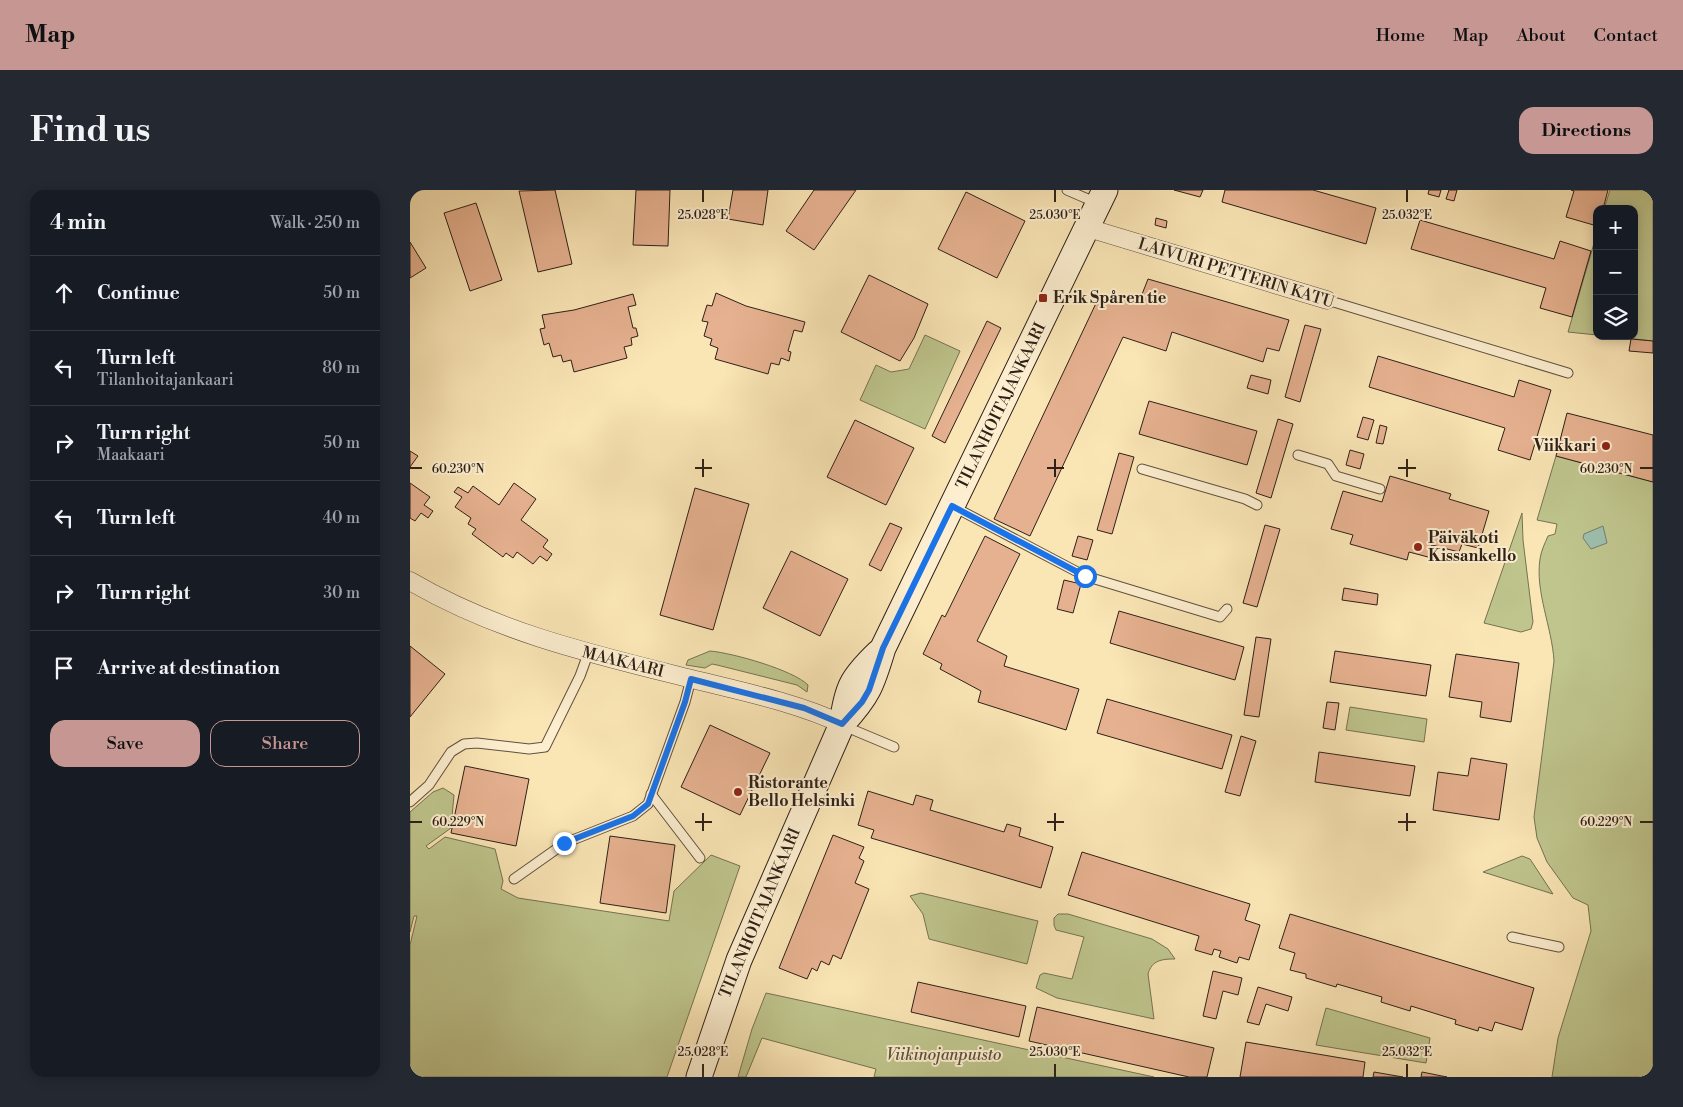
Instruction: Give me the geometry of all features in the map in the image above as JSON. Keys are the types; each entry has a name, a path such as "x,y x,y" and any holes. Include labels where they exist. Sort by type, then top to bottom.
{"street":[{"name":"TILANHOITAJANKAARI","path":"699,1077 739,960 842,724 846,694 860,670 883,648 1102,197"},
{"name":"LAIVURI PETTERIN KATU","path":"1088,228 1327,300"},
{"name":"MAAKAARI","path":"410,581 484,618 588,654 804,708 842,724"}],"lane":[{"path":"1067,190 1102,197"},
{"name":"LAIVURI PETTERIN KATU","path":"1327,300 1568,373"},
{"path":"1298,455 1328,464 1336,476 1380,489"},
{"path":"1142,469 1245,499 1257,505"},
{"path":"952,506 1085,576 1220,617 1227,609"},
{"path":"410,802 429,785 451,752 464,744 477,743 530,749 545,747 580,676 588,654"},
{"path":"514,879 564,843 633,816 648,804 685,702 691,679"},
{"path":"842,724 894,747"},
{"path":"652,794 700,858"},
{"path":"1512,937 1559,947"}],"green space":[{"path":"1610,190 1653,190 1653,341 1638,339 1638,205 1605,205"},
{"path":"1593,247 1593,335 1568,332"},
{"path":"925,335 960,351 925,429 860,400 876,365 891,372 909,369"},
{"path":"1556,456 1653,482 1653,1077 1552,1077 1558,1038 1591,931 1588,905 1573,898 1547,862 1537,838 1534,817 1554,661 1539,571 1542,550 1548,536 1555,534 1557,524 1537,520"},
{"path":"1522,513 1523,540 1533,622 1531,629 1521,632 1484,623"},
{"path":"710,651 720,652 776,668 800,679 808,685 807,692 797,685 717,665 712,664 705,668 686,665 688,660"},
{"path":"1350,707 1427,719 1424,742 1346,730"},
{"path":"443,788 454,795 451,828 426,846 429,849 445,837 495,849 503,881 501,889 518,898 669,921 674,891 711,855 740,866 667,1077 410,1077 410,945 417,916 414,916 410,932 410,812 433,792"},
{"path":"1522,856 1530,859 1553,894 1483,872"},
{"path":"921,893 1038,921 1027,964 929,939 923,914 910,896"},
{"path":"1058,914 1068,914 1152,939 1168,949 1175,959 1158,961 1152,966 1148,974 1154,1019 1057,998 1036,988 1040,975 1044,973 1072,979 1084,937 1056,930 1054,918"},
{"name":"Viikinojanpuisto","path":"766,993 1154,1077 874,1077 876,1069 762,1038 746,1077 738,1077 752,1029"},
{"path":"1326,1008 1430,1038 1426,1063 1316,1045"}],"shaded area":[{"path":"1603,526 1607,543 1591,549 1583,538 1584,534"}],"building":[{"path":"555,190 572,264 538,272 519,191"},
{"path":"636,190 670,190 668,246 633,245"},
{"path":"733,190 768,190 763,225 728,219"},
{"path":"814,190 856,190 814,250 786,231"},
{"path":"1174,190 1203,190 1200,197"},
{"path":"1225,190 1313,190 1376,208 1366,244 1222,202"},
{"path":"1429,190 1441,190 1439,197 1428,194"},
{"path":"1449,190 1457,190 1454,201 1446,199"},
{"path":"1571,190 1608,190 1604,205 1593,205 1593,225 1566,217 1574,191"},
{"path":"966,192 1025,221 997,278 938,249"},
{"path":"476,203 502,280 470,291 444,213"},
{"path":"1156,218 1167,221 1166,228 1155,225"},
{"path":"1420,220 1554,259 1560,241 1591,251 1572,317 1540,308 1546,288 1411,249"},
{"path":"410,242 426,268 410,278"},
{"path":"869,275 928,304 914,338 900,361 841,332"},
{"path":"1148,279 1289,320 1279,351 1267,348 1263,362 1172,332 1166,351 1123,337 1030,536 994,519 1098,299 1111,303 1114,294 1139,302"},
{"path":"716,293 746,306 805,322 802,332 794,330 788,351 791,352 789,361 781,358 779,365 771,363 768,374 715,359 718,348 710,345 712,339 704,336 708,322 702,321 707,305 712,306"},
{"path":"633,294 636,305 628,307 633,328 636,328 638,336 631,338 632,345 624,347 627,358 574,372 571,360 563,362 561,355 553,357 549,343 544,345 540,329 545,328 542,315 574,310"},
{"path":"987,321 1001,328 945,443 932,436"},
{"path":"1305,325 1321,329 1300,402 1285,397"},
{"path":"1631,340 1653,341 1653,353 1629,351"},
{"path":"1378,356 1514,397 1519,380 1551,390 1530,460 1498,450 1505,428 1369,387"},
{"path":"1251,375 1271,380 1268,394 1247,388"},
{"path":"1149,401 1257,431 1247,465 1139,434"},
{"name":"Viikkari","path":"1567,413 1653,435 1653,482 1556,456"},
{"path":"1363,417 1374,420 1368,440 1357,437"},
{"path":"1278,419 1293,424 1271,498 1256,493"},
{"path":"855,420 914,448 886,505 827,477"},
{"path":"1380,425 1387,427 1383,444 1376,443"},
{"path":"1350,450 1364,454 1360,469 1346,465"},
{"path":"410,451 418,456 410,467"},
{"path":"1119,453 1134,457 1112,534 1097,530"},
{"path":"1390,476 1451,494 1449,499 1489,511 1478,548 1462,544 1459,552 1432,545 1428,557 1409,552 1407,560 1350,544 1353,535 1331,529 1343,491 1382,502"},
{"path":"410,483 430,497 424,505 433,511 428,518 421,513 415,521 410,518"},
{"path":"514,483 536,499 521,520 548,540 543,547 552,554 547,561 540,556 533,564 517,552 513,558 506,553 503,557 472,534 476,529 468,524 471,518 455,507 462,497 454,492 458,487 468,493 473,486 499,505"},
{"path":"695,488 749,504 713,630 660,615"},
{"path":"890,523 902,528 881,571 869,565"},
{"path":"1265,525 1280,529 1257,607 1243,603"},
{"path":"985,536 1020,554 977,641 1007,656 1004,666 1079,689 1066,730 978,702 981,691 940,669 942,664 923,654 942,615 945,617"},
{"path":"1078,536 1093,540 1087,560 1072,556"},
{"path":"791,551 848,579 820,636 763,608"},
{"path":"1064,580 1081,584 1073,613 1057,609"},
{"path":"1344,588 1378,594 1377,605 1342,600"},
{"path":"1119,611 1244,647 1235,680 1110,643"},
{"path":"1256,637 1271,639 1259,717 1244,715"},
{"path":"410,646 445,674 410,717"},
{"path":"1335,651 1431,665 1426,696 1330,682"},
{"path":"1456,654 1519,663 1511,722 1480,717 1482,702 1449,697"},
{"path":"1107,699 1232,735 1222,769 1097,733"},
{"path":"1327,702 1339,703 1335,730 1323,728"},
{"path":"710,725 770,753 740,815 681,787"},
{"path":"1241,736 1256,741 1240,796 1225,792"},
{"path":"1319,752 1415,766 1410,796 1315,782"},
{"path":"1471,758 1507,764 1499,820 1433,810 1438,772 1468,776"},
{"path":"465,766 529,779 516,846 451,833"},
{"path":"868,791 913,805 916,795 933,800 930,810 1004,832 1007,824 1021,828 1019,836 1053,847 1041,888 871,838 874,830 858,825"},
{"path":"833,835 864,847 859,858 864,861 855,883 869,889 841,959 833,955 829,965 821,961 817,971 812,968 807,979 779,968"},
{"path":"610,836 675,845 666,913 600,903"},
{"path":"1082,852 1250,904 1245,920 1260,925 1249,960 1239,957 1237,963 1219,957 1221,951 1214,949 1212,955 1195,950 1199,936 1068,895"},
{"path":"1290,914 1534,988 1522,1030 1495,1022 1492,1031 1479,1027 1478,1031 1455,1024 1456,1020 1411,1006 1410,1011 1381,1002 1382,997 1337,984 1336,987 1306,978 1306,974 1290,970 1295,953 1279,948"},
{"path":"1213,971 1242,978 1238,995 1223,991 1216,1019 1203,1016"},
{"path":"918,982 1026,1006 1019,1037 911,1012"},
{"path":"1258,987 1292,997 1288,1011 1266,1004 1259,1025 1247,1022"},
{"path":"1037,1007 1214,1048 1207,1077 1189,1077 1029,1041"},
{"path":"1246,1042 1365,1062 1363,1077 1240,1077"},
{"path":"1374,1072 1403,1077 1373,1077"},
{"path":"1422,1072 1447,1077 1421,1077"}],"place":[{"name":"Erik Spåren tie","path":"1043,298"},
{"name":"Viikkari","path":"1606,446"},
{"name":"Päiväkoti Kissankello","path":"1418,547"},
{"name":"Ristorante Bello Helsinki","path":"738,792"}],"route":[{"path":"564,843 633,816 648,804 685,702 691,679 812,710 842,724 862,702 869,690 883,648 952,506 1085,576"}]}
